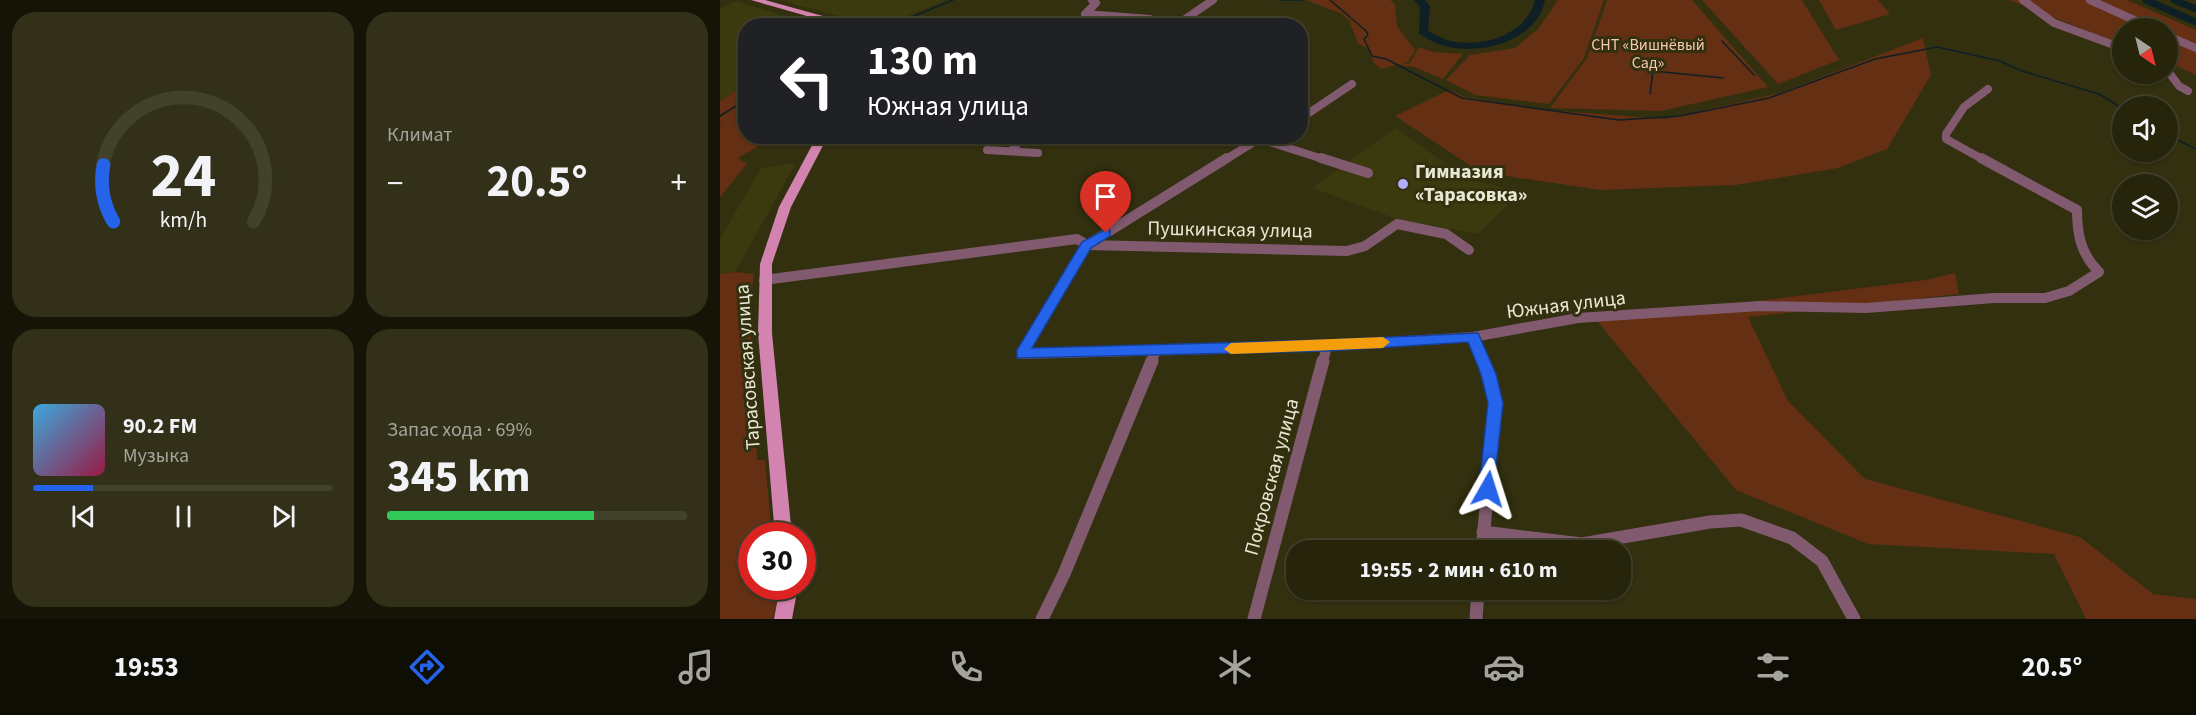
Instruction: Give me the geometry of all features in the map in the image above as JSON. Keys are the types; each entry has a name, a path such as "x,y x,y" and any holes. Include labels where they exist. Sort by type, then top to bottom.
{"main road":[{"path":"755,0 824,18"},
{"name":"Тарасовская улица","path":"783,522 765,333 764,280 766,264 785,207 818,144"},
{"path":"783,619 786,600"}],"street":[{"path":"1092,0 1096,3 1085,14 1137,18"},
{"path":"1185,18 1213,0"},
{"path":"2023,0 2039,15 2092,39 2112,45"},
{"path":"2090,0 2130,18"},
{"path":"2178,40 2196,48"},
{"path":"1308,114 1352,84"},
{"path":"2178,84 2188,91"},
{"name":"Южная улица","path":"1087,245 1022,354 1327,346 1473,337 1578,318 1760,306 1866,308 1994,298 2045,298 2069,291 2099,273 2090,264 2076,234 2077,210 1946,139 1946,134 1964,107 1988,88"},
{"path":"1011,151 1017,144"},
{"path":"1087,245 1254,144"},
{"path":"1282,144 1368,173"},
{"path":"987,150 1038,153"},
{"name":"Пушкинская улица","path":"764,280 1077,239 1087,245 1347,251 1365,246 1397,224 1442,232 1462,241 1469,250"},
{"path":"1473,337 1489,374 1496,403 1483,540"},
{"name":"Покровская улица","path":"1254,619 1327,346"},
{"path":"1042,619 1064,574 1156,351"},
{"path":"1484,532 1582,544 1710,522 1741,520 1792,538 1822,561 1854,619"},
{"path":"1476,619 1477,600"}],"shaded area":[{"path":"779,0 945,0 903,18 845,18"},
{"path":"735,1 792,18 738,18 738,89 720,101 720,9"},
{"name":"Гимназия «Тарасовка»","path":"1395,128 1469,180 1522,191 1478,234 1397,219 1312,188"},
{"path":"796,163 735,272 720,274 720,239 761,168"}],"green space":[{"path":"1306,0 1390,0 1395,4 1397,26 1415,50 1408,62 1401,65 1410,63 1419,47 1433,52 1463,54 1443,79 1414,67 1400,65 1400,64 1381,69 1374,63 1369,49 1358,43 1349,20 1342,14"},
{"path":"1558,0 1604,0 1584,58 1549,104 1475,95 1446,80 1470,55 1515,48 1538,29"},
{"name":"СНТ «Вишнёвый Сад»","path":"1607,0 1692,0 1768,87 1661,111 1550,108 1587,58"},
{"path":"1702,0 1802,0 1839,60 1778,84"},
{"path":"1819,0 1878,0 1890,14 1836,30"},
{"path":"2010,0 2127,0 2168,18 2112,18 2112,41"},
{"path":"2178,22 2196,30 2196,75 2178,67"},
{"path":"1923,38 1931,75 1887,149 1838,168 1736,185 1600,190 1480,172 1395,116 1449,90 1466,97 1548,110 1665,119 1780,93"},
{"path":"738,89 738,144 760,145 738,158 747,164 720,197 720,123 725,124 720,122 720,117 727,111 720,115 720,101"},
{"path":"735,272 754,274 751,325 757,460 765,460 771,522 738,522 738,600 777,600 773,619 720,619 720,274"},
{"path":"1955,273 1959,294 1748,317 1788,401 1865,479 2080,537 2153,594 2196,599 2196,619 2086,619 2054,554 1868,544 1736,490 1597,321 1926,280"}],"waterway":[{"path":"909,18 953,0"},
{"path":"1279,0 1303,0"},
{"path":"1330,0 1366,31 1368,35 1364,39 1372,56 1386,59 1462,98 1619,120 1680,116 1769,98 1875,59 1937,47 2000,61 2022,71 2099,94 2112,102"},
{"path":"1419,0 1425,6 1423,32 1445,43 1460,45 1490,43 1519,32 1530,24 1537,13 1540,0"},
{"path":"2146,0 2196,22"},
{"path":"2174,0 2196,9"},
{"path":"1722,41 1754,75"},
{"path":"1650,94 1653,71 1723,78"},
{"path":"720,116 738,105"},
{"path":"2178,140 2196,149"}],"slow traffic":[{"path":"1231,349 1383,342"}],"place":[{"name":"Гимназия «Тарасовка»","path":"1403,184"}],"route":[{"path":"1106,233 1087,245 1022,354 1327,346 1473,337 1489,374 1496,403 1488,489"}]}
